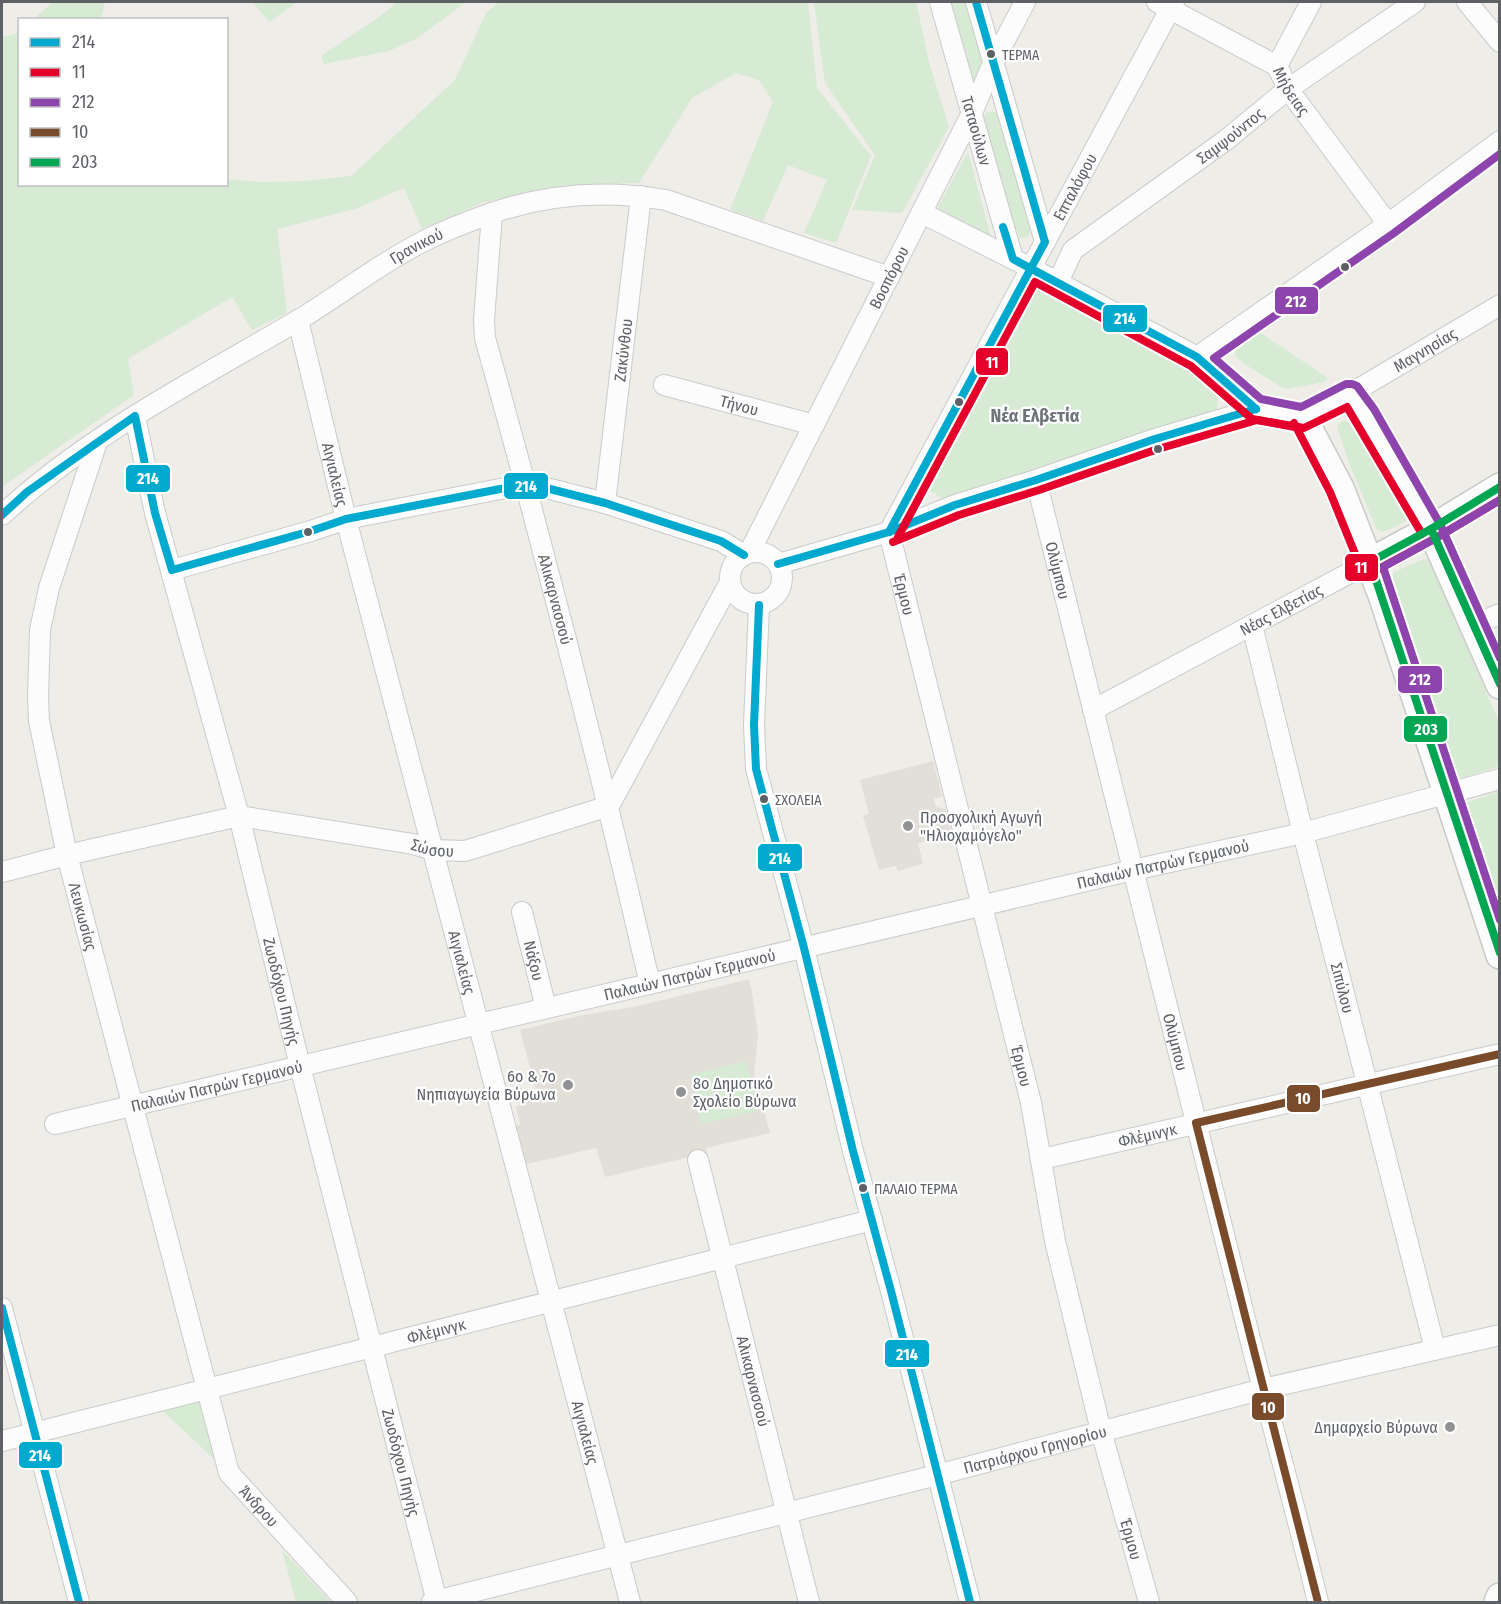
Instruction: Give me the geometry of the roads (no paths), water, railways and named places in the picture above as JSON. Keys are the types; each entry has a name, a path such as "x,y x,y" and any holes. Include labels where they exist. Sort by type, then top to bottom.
{"street":[{"name":"Ταταούλων","path":"940,2 1013,259"},
{"path":"976,2 1045,242"},
{"name":"Βοσπόρου","path":"747,554 922,213 971,115 994,61 1025,2"},
{"path":"1277,66 1311,2"},
{"name":"Σαμψούντος","path":"1058,282 1073,250 1226,140 1288,89 1415,2"},
{"path":"1467,2 1500,42"},
{"name":"Μήδειας","path":"1167,4 1277,66 1288,89 1388,224"},
{"name":"Επταλόφου","path":"889,532 1045,242 1167,4"},
{"path":"1197,357 1388,224 1500,141"},
{"name":"Γρανικού","path":"2,515 27,492 135,416 209,369 298,320 423,241 492,213 531,202 568,196 641,196 666,200 889,277"},
{"name":"Ζακύνθου","path":"604,502 641,196"},
{"name":"Αλικαρνασσού","path":"492,213 484,320 485,338 527,486 609,806 650,984"},
{"path":"922,213 1058,282 1197,357 1256,409"},
{"name":"Μαγνησίας","path":"1350,394 1500,305"},
{"name":"Αιγιαλείας","path":"298,320 346,519 630,1602"},
{"name":"Τήνου","path":"664,385 814,425"},
{"path":"778,564 889,532 955,505 1155,439 1256,409 1303,418 1350,394 1365,415 1431,529 1500,685"},
{"name":"Ζωοδόχου Πηγής","path":"135,416 155,513 239,816 436,1602"},
{"path":"1303,418 1340,489 1370,562 1500,955"},
{"name":"Λευκωσίας","path":"97,441 49,588 40,630 39,721 67,855 208,1389"},
{"name":"Ολύμπου","path":"1036,480 1318,1602"},
{"path":"172,570 346,519 500,489 527,486 604,502 721,542 747,554 766,554 778,564 783,577 780,590 771,600 759,605 746,603 735,595 730,582"},
{"name":"Νέας Ελβετίας","path":"1093,710 1431,529 1500,487"},
{"name":"Έρμου","path":"889,532 1031,1103 1055,1241 1101,1431 1149,1602"},
{"path":"609,806 730,582 733,566 747,554"},
{"path":"759,605 754,725 756,769 804,948 970,1602"},
{"path":"1474,625 1500,614"},
{"name":"Σιπύλου","path":"1252,625 1435,1349"},
{"name":"Παλαιών Πατρών Γερμανού","path":"55,1124 1133,870 1303,833 1500,778"},
{"name":"Σώσου","path":"2,872 239,816 413,844 433,850 465,851 609,806"},
{"name":"Νάξου","path":"522,912 546,1008"},
{"name":"Φλέμινγκ","path":"1042,1159 1500,1054"},
{"name":"Αλικαρνασσού","path":"698,1160 809,1602"},
{"name":"Φλέμινγκ","path":"2,1441 872,1220"},
{"path":"2,1308 79,1602"},
{"name":"Πατριάρχου Γρηγορίου","path":"436,1602 937,1475 1263,1389 1500,1335"},
{"name":"Άνδρου","path":"208,1389 230,1473 347,1602"},
{"path":"1498,1602 1500,1597"}],"place":[{"name":"ΤΕΡΜΑ","path":"991,54"},
{"name":"ΣΧΟΛΕΙΑ","path":"764,799"},
{"name":"Προσχολική Αγωγή \"Ηλιοχαμόγελο\"","path":"908,826"},
{"name":"6ο & 7ο Νηπιαγωγεία Βύρωνα","path":"568,1085"},
{"name":"8ο Δημοτικό Σχολείο Βύρωνα","path":"681,1092"},
{"name":"ΠΑΛΑΙΟ ΤΕΡΜΑ","path":"863,1188"},
{"name":"Δημαρχείο Βύρωνα","path":"1450,1427"}],"district":[{"name":"Νέα Ελβετία","path":"1035,416"}]}
